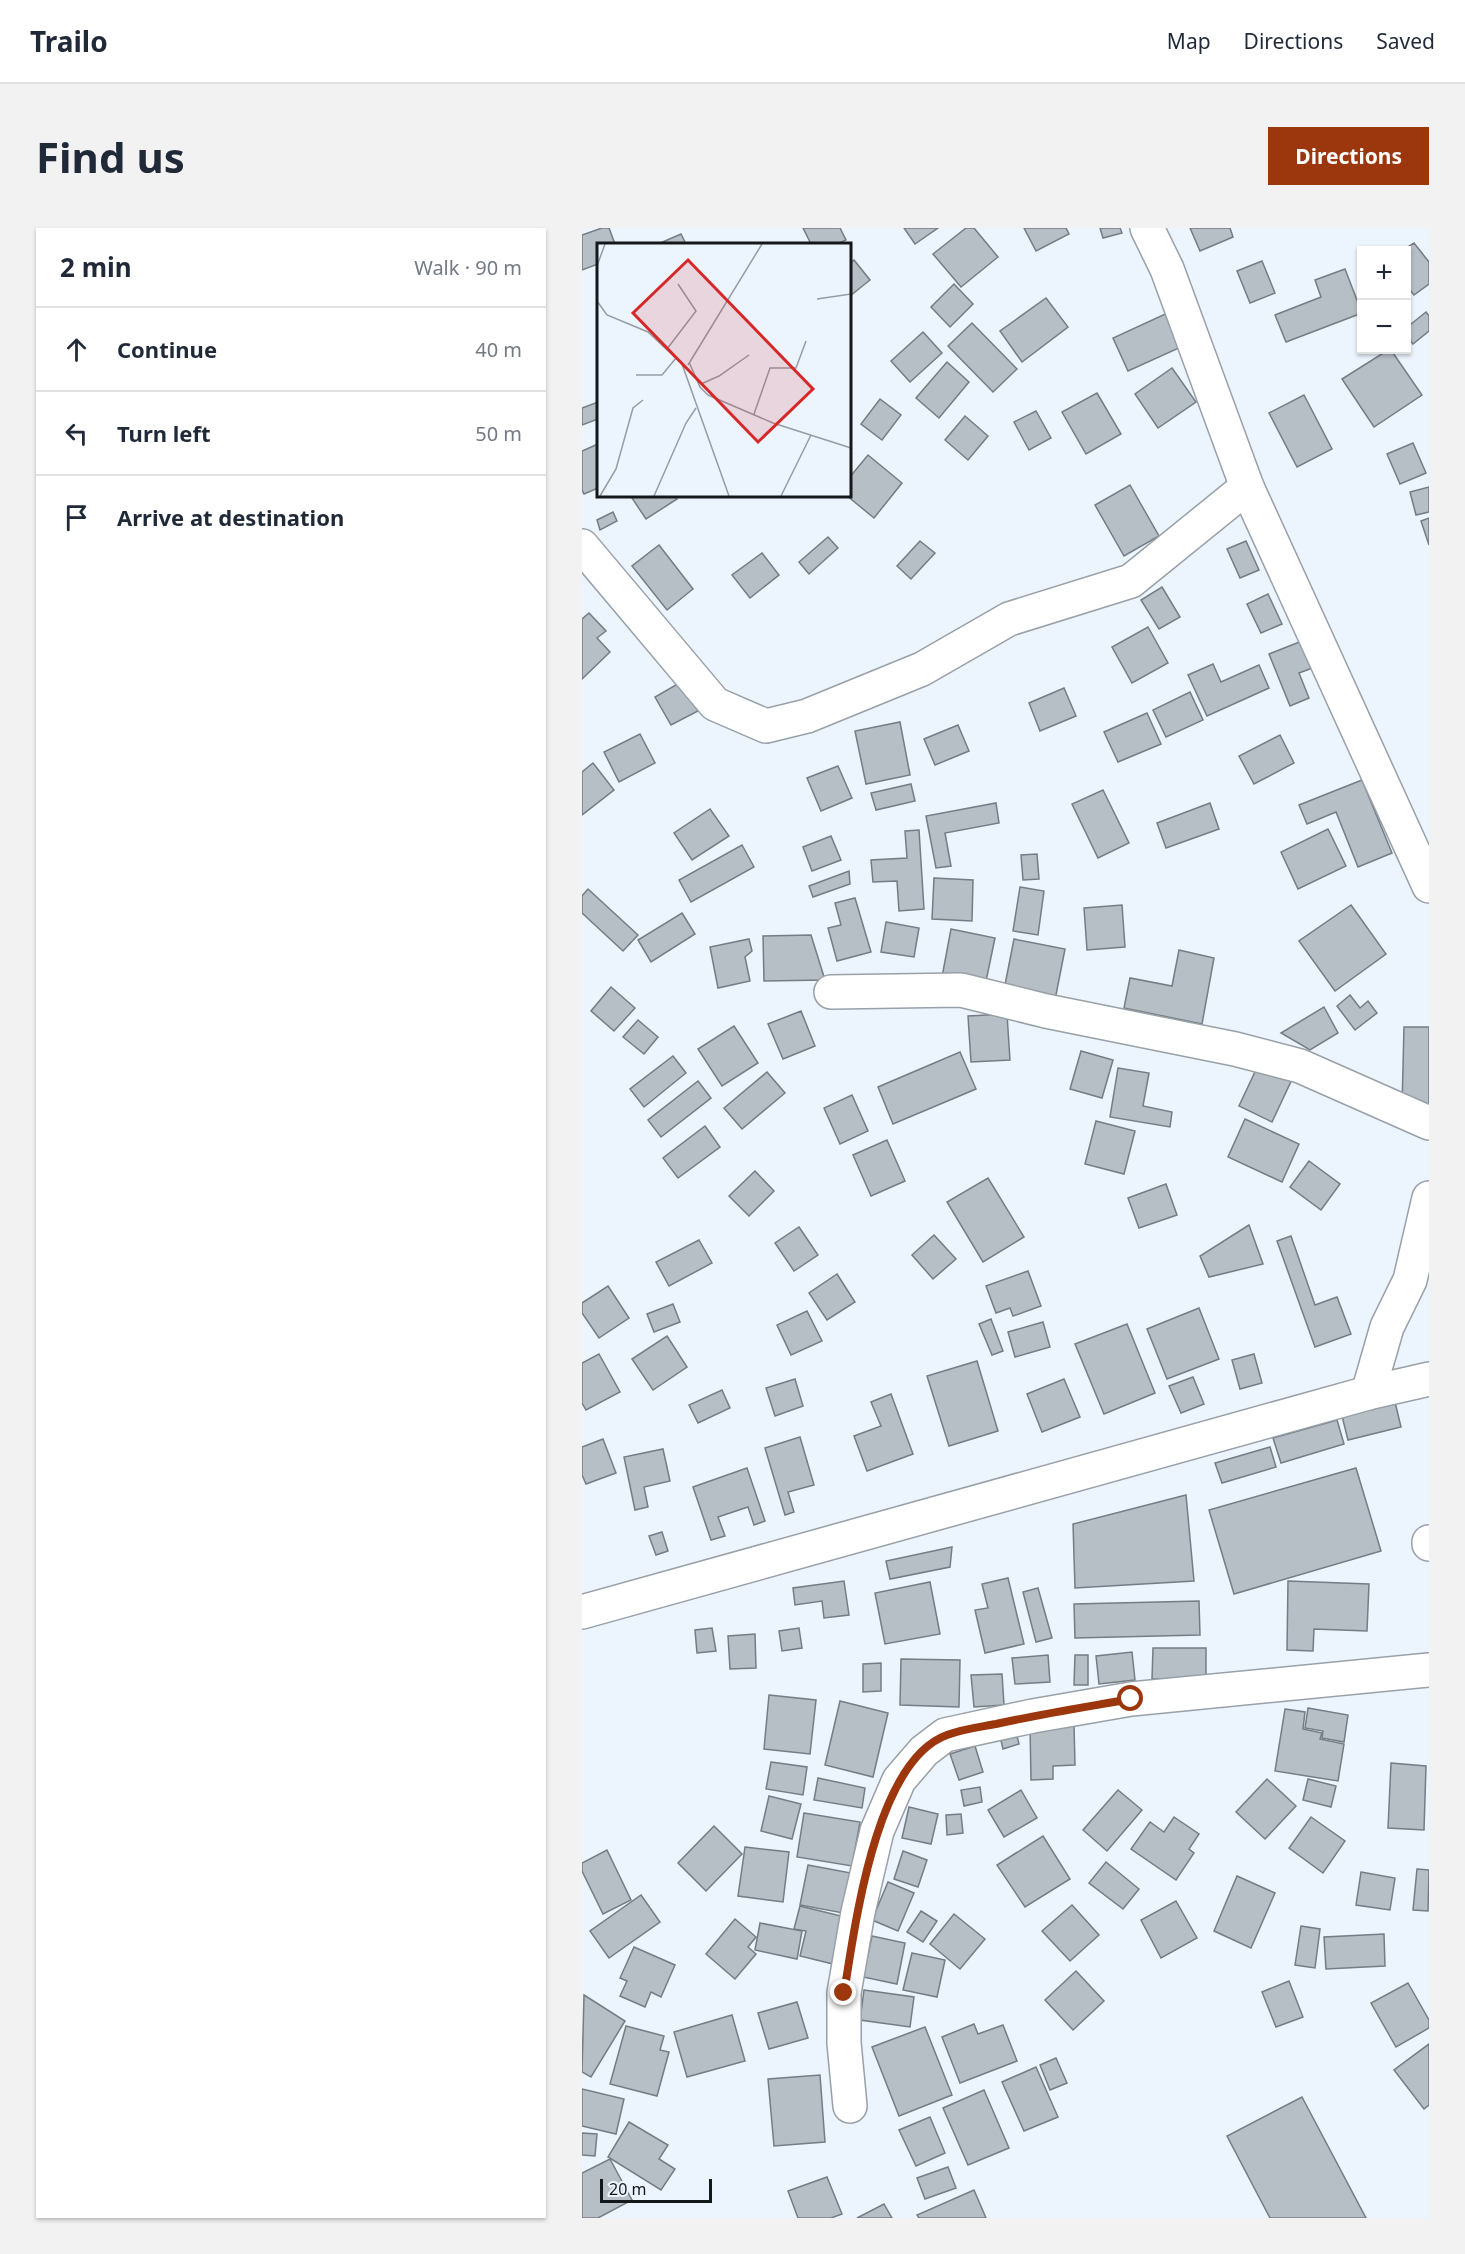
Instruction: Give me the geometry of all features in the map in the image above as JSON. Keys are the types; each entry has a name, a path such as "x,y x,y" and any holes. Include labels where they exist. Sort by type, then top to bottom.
{"street":[{"path":"1147,228 1167,269 1247,487 1429,885"},
{"path":"582,546 715,704 766,726 807,716 922,669 1009,619 1131,581 1247,487"},
{"path":"831,992 961,990 1046,1011 1235,1049 1300,1066 1429,1123"},
{"path":"1368,1393 1388,1327 1410,1280 1429,1198"},
{"path":"582,1612 1429,1378"},
{"path":"850,2106 844,2043 844,1993 858,1912 877,1831 899,1780 924,1751 945,1735 1033,1716 1131,1699 1429,1670"}],"building":[{"path":"609,228 615,243 597,243 597,264 582,270 582,235"},
{"path":"803,228 840,228 846,240 839,243 810,243"},
{"path":"904,228 938,228 915,244"},
{"path":"966,228 974,228 998,257 961,287 933,254"},
{"path":"1024,228 1066,228 1069,234 1036,251"},
{"path":"1100,228 1120,228 1122,233 1103,238"},
{"path":"1190,228 1230,228 1233,237 1200,251"},
{"path":"681,234 686,243 660,243"},
{"path":"1414,243 1429,262 1429,284 1414,295 1411,291 1409,246"},
{"path":"854,260 870,280 850,296 850,263"},
{"path":"1262,261 1275,293 1250,303 1237,271"},
{"path":"1345,269 1357,300 1357,315 1286,342 1275,315 1321,297 1315,280"},
{"path":"954,284 973,304 950,327 931,307"},
{"path":"1046,298 1068,327 1022,362 1000,331"},
{"path":"1174,310 1190,343 1128,371 1113,338"},
{"path":"1426,312 1429,316 1429,331 1413,344 1411,342 1411,324"},
{"path":"972,323 1017,369 993,392 948,346"},
{"path":"923,332 942,353 910,382 891,361"},
{"path":"1382,354 1394,354 1422,395 1374,427 1342,379"},
{"path":"947,362 969,382 939,418 916,398"},
{"path":"1172,368 1196,402 1158,428 1135,394"},
{"path":"1097,393 1121,434 1086,454 1062,412"},
{"path":"1304,395 1332,449 1297,467 1269,413"},
{"path":"880,399 901,415 882,440 861,424"},
{"path":"597,402 597,419 582,425 582,408"},
{"path":"1036,411 1051,438 1029,450 1014,422"},
{"path":"965,416 988,436 968,460 945,440"},
{"path":"1413,443 1426,473 1400,484 1387,454"},
{"path":"597,444 597,488 584,494 582,490 582,451"},
{"path":"868,455 902,483 874,518 847,496 850,496 850,477"},
{"path":"1130,485 1159,536 1124,556 1095,505"},
{"path":"1429,487 1429,512 1416,515 1410,492"},
{"path":"631,496 675,496 677,499 646,519"},
{"path":"613,512 617,521 600,530 597,520"},
{"path":"1429,518 1429,545 1421,521"},
{"path":"828,537 838,548 809,574 799,562"},
{"path":"920,541 935,553 911,579 897,566"},
{"path":"1246,541 1259,570 1240,578 1227,549"},
{"path":"659,545 693,589 667,610 632,566"},
{"path":"762,553 779,575 750,598 732,575"},
{"path":"1162,587 1180,617 1159,629 1141,600"},
{"path":"1268,594 1282,624 1261,633 1247,604"},
{"path":"589,613 606,631 597,638 610,652 582,679 582,619"},
{"path":"1148,627 1168,663 1132,683 1112,647"},
{"path":"1312,637 1323,664 1299,673 1309,698 1290,706 1269,654"},
{"path":"1213,664 1221,682 1259,665 1269,688 1207,716 1188,675"},
{"path":"681,682 698,711 671,725 655,697"},
{"path":"1064,688 1076,716 1040,731 1029,703"},
{"path":"1190,692 1203,720 1166,737 1153,710"},
{"path":"1147,713 1161,744 1118,762 1104,732"},
{"path":"900,722 910,775 866,784 855,731"},
{"path":"958,725 969,751 935,765 924,739"},
{"path":"640,734 655,763 619,782 604,752"},
{"path":"1280,735 1294,763 1254,784 1239,756"},
{"path":"593,763 614,790 582,815 582,772"},
{"path":"838,766 852,798 821,811 807,778"},
{"path":"1362,780 1392,853 1358,867 1336,812 1307,824 1299,805"},
{"path":"911,784 915,801 876,810 871,793"},
{"path":"1103,790 1129,843 1098,858 1072,804"},
{"path":"996,803 999,823 945,833 951,866 936,868 926,816"},
{"path":"1210,803 1219,829 1166,848 1157,823"},
{"path":"710,809 729,836 692,860 674,833"},
{"path":"1328,829 1346,866 1298,889 1281,852"},
{"path":"919,830 924,909 899,911 897,881 873,882 871,860 907,858 905,831"},
{"path":"831,836 841,860 812,871 803,847"},
{"path":"742,845 754,867 691,902 679,880"},
{"path":"1037,854 1039,879 1023,880 1021,855"},
{"path":"849,871 850,884 813,897 809,886"},
{"path":"934,878 973,880 972,921 932,919"},
{"path":"1020,887 1044,891 1038,935 1013,931"},
{"path":"588,889 638,935 623,951 582,913 582,896"},
{"path":"855,898 871,952 837,961 828,928 841,925 835,903"},
{"path":"1122,905 1125,947 1087,950 1084,908"},
{"path":"1351,905 1386,954 1335,991 1299,941"},
{"path":"682,913 695,934 651,962 638,940"},
{"path":"886,922 919,928 914,957 881,952"},
{"path":"951,929 995,938 985,986 942,977"},
{"path":"811,935 825,980 764,981 763,936"},
{"path":"749,939 752,951 745,957 750,981 718,988 710,947"},
{"path":"1014,939 1065,949 1055,1000 1004,990"},
{"path":"1179,950 1214,958 1202,1024 1124,1008 1130,978 1172,986"},
{"path":"611,987 635,1008 614,1031 591,1011"},
{"path":"1350,995 1360,1008 1368,1001 1377,1013 1355,1030 1337,1006"},
{"path":"1324,1007 1338,1033 1310,1050 1281,1033"},
{"path":"801,1011 815,1046 783,1059 768,1024"},
{"path":"1007,1014 1010,1060 971,1062 968,1016"},
{"path":"638,1020 658,1037 644,1054 623,1037"},
{"path":"734,1026 758,1063 722,1086 698,1049"},
{"path":"1404,1027 1429,1027 1429,1108 1402,1107"},
{"path":"1081,1051 1113,1060 1102,1098 1070,1089"},
{"path":"960,1052 976,1089 893,1124 878,1087"},
{"path":"673,1056 686,1073 644,1107 630,1089"},
{"path":"1261,1059 1294,1075 1272,1122 1239,1106"},
{"path":"1118,1068 1149,1073 1143,1106 1172,1112 1170,1127 1110,1117"},
{"path":"767,1072 785,1093 742,1129 724,1108"},
{"path":"698,1081 711,1098 661,1137 648,1120"},
{"path":"852,1095 868,1131 840,1144 824,1108"},
{"path":"1245,1119 1299,1144 1282,1182 1228,1157"},
{"path":"1096,1121 1135,1131 1124,1174 1085,1164"},
{"path":"705,1126 720,1147 678,1178 663,1158"},
{"path":"887,1140 905,1181 871,1196 853,1155"},
{"path":"1309,1161 1340,1184 1321,1210 1290,1187"},
{"path":"755,1171 774,1191 749,1216 729,1196"},
{"path":"988,1178 1024,1237 983,1262 947,1202"},
{"path":"1166,1184 1177,1215 1139,1228 1128,1198"},
{"path":"1249,1225 1263,1264 1209,1277 1200,1256"},
{"path":"799,1227 818,1255 794,1271 775,1243"},
{"path":"934,1235 956,1259 933,1279 912,1255"},
{"path":"1291,1236 1315,1305 1337,1297 1351,1334 1315,1347 1277,1241"},
{"path":"699,1240 712,1263 669,1286 656,1262"},
{"path":"1028,1271 1041,1306 1013,1316 1010,1308 996,1313 986,1286"},
{"path":"837,1274 855,1302 827,1320 809,1293"},
{"path":"608,1286 629,1318 599,1338 582,1313 582,1303"},
{"path":"673,1304 680,1322 654,1332 647,1314"},
{"path":"1199,1308 1219,1359 1167,1379 1147,1329"},
{"path":"807,1311 822,1341 791,1355 777,1325"},
{"path":"991,1319 1003,1351 992,1355 979,1324"},
{"path":"1043,1322 1050,1347 1015,1357 1008,1332"},
{"path":"1127,1324 1155,1393 1104,1414 1075,1344"},
{"path":"667,1336 687,1367 653,1390 632,1359"},
{"path":"599,1354 620,1392 586,1410 582,1403 582,1363"},
{"path":"1254,1354 1262,1383 1240,1389 1232,1360"},
{"path":"977,1361 998,1431 949,1446 927,1376"},
{"path":"1193,1377 1204,1404 1181,1413 1169,1386"},
{"path":"795,1379 803,1406 775,1416 766,1388"},
{"path":"1064,1379 1080,1417 1042,1432 1027,1394"},
{"path":"722,1390 730,1408 698,1423 689,1405"},
{"path":"891,1394 913,1454 867,1471 854,1436 881,1426 871,1402"},
{"path":"1395,1402 1401,1427 1348,1440 1342,1416"},
{"path":"1337,1420 1344,1444 1281,1463 1273,1438"},
{"path":"800,1437 814,1485 788,1492 794,1512 785,1515 765,1448"},
{"path":"603,1439 616,1473 586,1484 582,1475 582,1447"},
{"path":"1270,1447 1276,1467 1222,1483 1215,1463"},
{"path":"663,1449 670,1481 644,1487 648,1507 635,1510 624,1457"},
{"path":"747,1468 765,1521 754,1525 748,1507 718,1517 725,1536 711,1540 693,1487"},
{"path":"1356,1468 1381,1551 1234,1594 1209,1510"},
{"path":"1186,1495 1194,1581 1075,1588 1073,1524"},
{"path":"662,1532 668,1551 656,1555 649,1536"},
{"path":"952,1547 950,1567 890,1579 886,1561"},
{"path":"1008,1578 1024,1644 985,1653 975,1610 988,1608 982,1584"},
{"path":"844,1581 849,1615 824,1618 822,1601 795,1605 793,1588"},
{"path":"1288,1581 1369,1584 1367,1631 1314,1629 1313,1651 1287,1650"},
{"path":"930,1582 940,1634 885,1644 875,1593"},
{"path":"1038,1588 1052,1638 1036,1642 1023,1592"},
{"path":"1199,1601 1200,1635 1075,1638 1074,1604"},
{"path":"712,1628 716,1651 697,1653 695,1630"},
{"path":"799,1628 802,1648 782,1651 779,1631"},
{"path":"755,1634 756,1668 730,1669 728,1636"},
{"path":"1153,1648 1206,1648 1206,1679 1152,1679"},
{"path":"1132,1652 1135,1680 1099,1684 1096,1656"},
{"path":"1048,1655 1050,1682 1015,1684 1012,1658"},
{"path":"1075,1655 1088,1655 1088,1685 1074,1685"},
{"path":"901,1659 960,1660 959,1707 900,1705"},
{"path":"881,1663 881,1691 863,1692 863,1664"},
{"path":"1002,1674 1004,1705 974,1707 971,1675"},
{"path":"769,1695 816,1700 810,1754 764,1749"},
{"path":"840,1701 888,1713 873,1777 825,1765"},
{"path":"1308,1708 1348,1715 1344,1742 1322,1738 1323,1731 1305,1728"},
{"path":"1285,1709 1305,1712 1303,1729 1322,1733 1320,1739 1344,1744 1338,1781 1275,1771"},
{"path":"1074,1725 1075,1765 1053,1766 1053,1779 1031,1780 1030,1726"},
{"path":"1015,1728 1019,1744 1003,1749 999,1732"},
{"path":"975,1746 983,1772 959,1780 950,1754"},
{"path":"771,1762 807,1767 803,1795 766,1789"},
{"path":"1391,1763 1426,1766 1424,1830 1388,1828"},
{"path":"818,1778 865,1788 862,1808 814,1800"},
{"path":"1267,1779 1296,1806 1265,1839 1236,1812"},
{"path":"1308,1779 1336,1786 1331,1807 1303,1800"},
{"path":"980,1787 982,1802 964,1806 961,1790"},
{"path":"1021,1790 1037,1818 1004,1837 988,1810"},
{"path":"1118,1790 1142,1810 1107,1851 1083,1830"},
{"path":"769,1796 801,1804 792,1839 761,1831"},
{"path":"909,1807 938,1814 931,1844 902,1838"},
{"path":"804,1813 860,1822 852,1866 797,1857"},
{"path":"961,1814 963,1833 947,1835 946,1815"},
{"path":"1174,1817 1199,1834 1189,1849 1194,1853 1176,1880 1131,1849 1150,1822 1164,1832"},
{"path":"1311,1817 1345,1841 1323,1873 1289,1848"},
{"path":"714,1826 742,1854 706,1891 678,1863"},
{"path":"1043,1836 1070,1879 1025,1907 997,1865"},
{"path":"745,1847 789,1852 783,1902 738,1896"},
{"path":"607,1850 631,1900 603,1914 582,1871 582,1863"},
{"path":"903,1851 927,1860 918,1887 894,1879"},
{"path":"1106,1862 1139,1889 1123,1909 1089,1883"},
{"path":"808,1865 851,1873 843,1913 800,1905"},
{"path":"1417,1869 1429,1870 1428,1911 1413,1910"},
{"path":"1361,1872 1395,1878 1390,1910 1356,1905"},
{"path":"1237,1876 1275,1893 1251,1948 1214,1931"},
{"path":"888,1882 914,1893 898,1931 872,1920"},
{"path":"641,1895 660,1922 609,1958 590,1931"},
{"path":"1176,1901 1197,1938 1161,1958 1141,1920"},
{"path":"1072,1905 1099,1935 1070,1961 1042,1931"},
{"path":"800,1906 845,1917 833,1964 800,1956 806,1931 794,1929"},
{"path":"921,1911 937,1921 923,1942 907,1932"},
{"path":"954,1914 985,1939 960,1969 930,1944"},
{"path":"735,1919 756,1937 748,1947 756,1954 735,1979 706,1954"},
{"path":"760,1923 802,1931 797,1959 755,1950"},
{"path":"1301,1926 1320,1929 1315,1968 1295,1965"},
{"path":"1384,1934 1385,1966 1326,1969 1324,1937"},
{"path":"872,1936 905,1943 897,1984 863,1977"},
{"path":"634,1947 675,1965 661,1997 651,1992 645,2007 620,1996 627,1981 620,1978"},
{"path":"912,1953 945,1960 937,1997 903,1990"},
{"path":"1076,1971 1104,2001 1073,2030 1045,2000"},
{"path":"1289,1981 1303,2017 1276,2027 1262,1992"},
{"path":"1408,1983 1429,2020 1429,2028 1396,2047 1371,2003"},
{"path":"864,1990 914,1997 910,2027 860,2020"},
{"path":"584,1995 625,2021 591,2077 582,2072"},
{"path":"797,2002 808,2038 769,2049 758,2013"},
{"path":"732,2015 745,2061 687,2077 674,2032"},
{"path":"974,2024 978,2034 1003,2025 1017,2061 960,2083 942,2037"},
{"path":"626,2026 664,2036 660,2050 669,2052 657,2096 610,2084"},
{"path":"925,2027 952,2095 899,2116 872,2047"},
{"path":"1429,2044 1429,2105 1424,2109 1394,2070"},
{"path":"1056,2058 1067,2083 1050,2090 1040,2065"},
{"path":"1036,2067 1058,2117 1024,2131 1002,2082"},
{"path":"820,2075 825,2142 774,2146 768,2079"},
{"path":"582,2089 624,2099 616,2134 582,2126"},
{"path":"984,2090 1009,2148 968,2165 943,2108"},
{"path":"1302,2097 1366,2218 1270,2218 1227,2136"},
{"path":"930,2117 945,2153 916,2166 899,2130"},
{"path":"629,2122 668,2145 659,2159 675,2169 661,2190 608,2157"},
{"path":"582,2133 597,2134 595,2156 582,2155"},
{"path":"610,2159 632,2200 598,2218 582,2218 582,2173"},
{"path":"948,2167 956,2188 925,2199 917,2178"},
{"path":"827,2177 842,2214 831,2218 798,2218 788,2191"},
{"path":"974,2190 986,2218 919,2218 917,2215"},
{"path":"884,2204 892,2218 857,2218"}],"route":[{"path":"844,1993 858,1912 877,1831 899,1780 924,1751 945,1735 1033,1716 1131,1699"}]}
